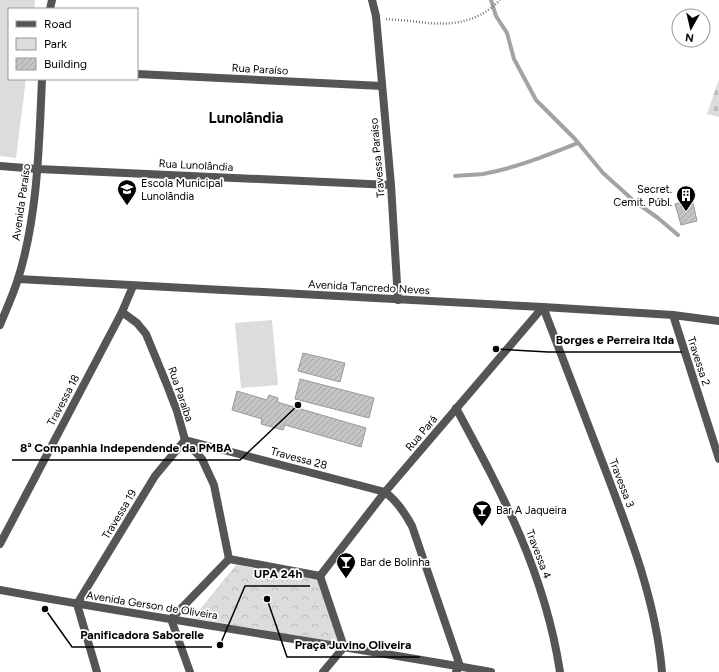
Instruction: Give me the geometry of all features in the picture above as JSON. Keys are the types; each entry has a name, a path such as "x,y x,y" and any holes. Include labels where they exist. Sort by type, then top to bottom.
{"street":[{"name":"Travessa Paraíso","path":"372,0 376,16 391,185 398,300"},
{"name":"Rua Paraíso","path":"138,74 382,86"},
{"name":"Avenida Paraíso","path":"0,325 18,279 27,239 38,169 42,80"},
{"name":"Rua Lunolândia","path":"0,166 391,185"},
{"name":"Avenida Tancredo Neves","path":"18,279 543,307 673,315 719,321"},
{"name":"Travessa 18","path":"0,544 122,312 133,286"},
{"name":"Rua Pará","path":"320,576 385,492 543,307"},
{"name":"Travessa 3","path":"543,307 627,527 646,584 660,653 662,672"},
{"name":"Rua Paraíba","path":"122,312 137,323 146,334 177,411 185,440 202,459 214,485 229,559"},
{"name":"Travessa 2","path":"673,315 719,459"},
{"name":"Travessa 4","path":"456,408 498,487 524,542 548,613 560,672"},
{"name":"Travessa 28","path":"185,440 385,492"},
{"name":"Travessa 19","path":"77,604 155,476 185,440"},
{"path":"385,492 398,504 412,526 458,669"},
{"path":"190,672 170,619 229,559 320,576 344,647 323,672"},
{"name":"Avenida Gerson de Oliveira","path":"0,590 77,604 344,647 458,669 491,672"},
{"path":"77,604 97,672"}],"path":[{"path":"376,16 388,19 440,24 456,23 472,19 483,14 500,0"}],"green space":[{"path":"0,0 35,0 34,8 8,8 8,80 26,80 16,158 0,156"},
{"path":"719,79 719,117 707,114"},
{"path":"272,320 278,385 241,388 235,323"},
{"path":"236,565 318,579 340,643 193,618"}],"building":[{"name":"Secret. Cemit. Públ.","path":"692,199 697,221 681,225 675,204"},
{"path":"303,353 345,363 340,382 298,371"},
{"path":"300,379 374,398 369,418 295,399"},
{"path":"237,391 267,400 269,395 278,398 277,402 366,428 361,447 285,425 283,430 261,424 262,419 232,410"}],"waterway":[{"path":"491,0 496,16 507,33 514,59 536,100 575,139 603,173 634,201 658,218 678,235"},
{"path":"455,176 483,174 520,165 578,143"}],"place":[{"name":"Escola Municipal Lunolândia","path":"127,206"},
{"name":"Secret. Cemit. Públ.","path":"686,212"},
{"name":"Borges e Perreira ltda","path":"496,349"},
{"name":"8ª Companhia Independende da PMBA","path":"298,405"},
{"name":"Bar A Jaqueira","path":"482,527"},
{"name":"Bar de Bolinha","path":"346,579"},
{"name":"Praça Juvino Oliveira","path":"267,599"},
{"name":"Panificadora Saborelle","path":"45,609"},
{"name":"UPA 24h","path":"220,645"}],"district":[{"name":"Lunolândia","path":"246,118"}]}
